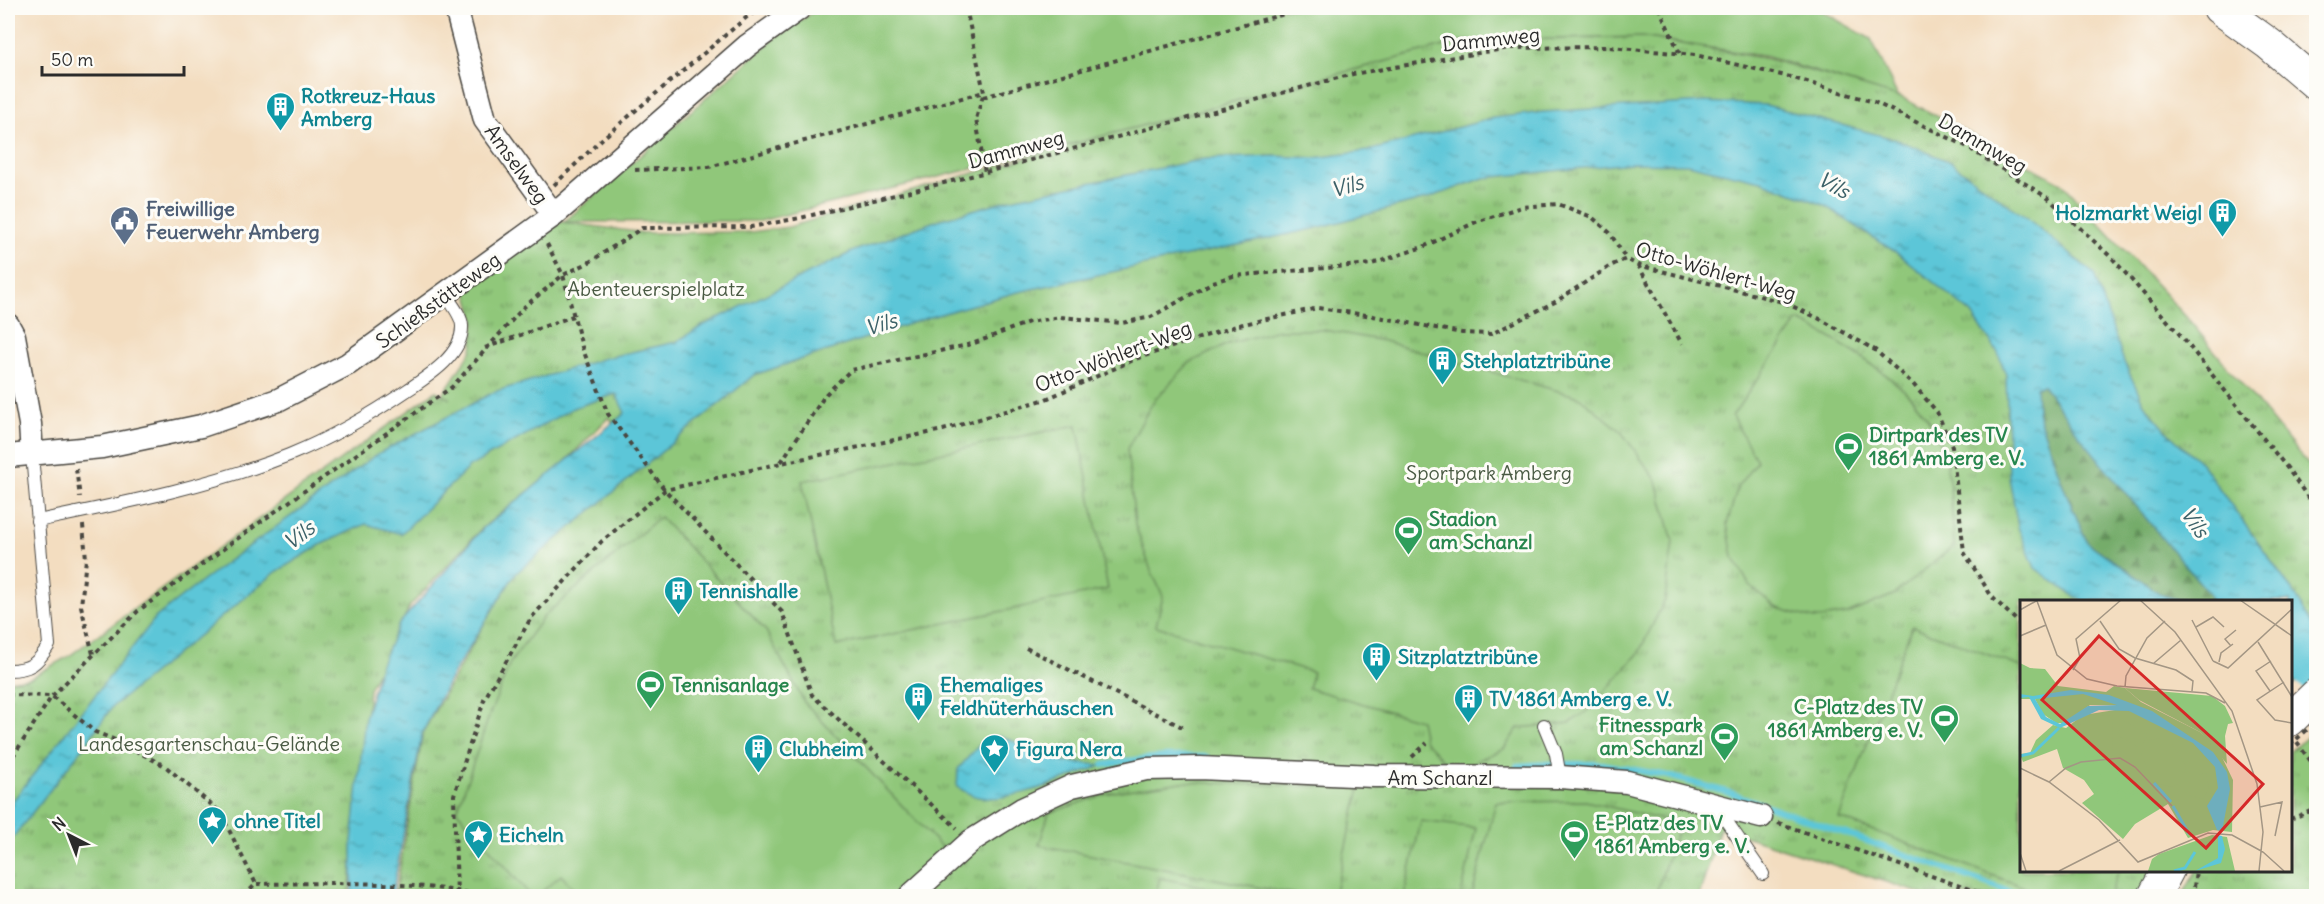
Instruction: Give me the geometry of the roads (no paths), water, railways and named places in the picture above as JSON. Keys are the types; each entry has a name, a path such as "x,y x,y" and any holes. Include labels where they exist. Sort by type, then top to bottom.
{"main road":[{"path":"2219,8 2269,44 2316,84"},
{"path":"2291,718 2316,695"},
{"path":"2154,897 2167,871"}],"street":[{"name":"Amselweg","path":"456,8 485,120 545,213"},
{"name":"Schießstätteweg","path":"8,456 102,447 201,426 278,400 348,364 446,294 545,213 608,167 747,46 800,8"},
{"path":"8,325 14,336 30,424 32,455"},
{"name":"Am Schanzl","path":"910,897 971,841 1022,809 1072,786 1146,769 1200,768 1374,776 1560,777 1627,782 1761,817"}],"lane":[{"path":"38,521 172,491 288,455 391,402 434,372 460,342 463,324 446,294"},
{"path":"8,670 24,670 40,659 49,645 32,455"},
{"path":"1544,725 1556,754 1560,777"},
{"path":"1715,804 1764,874"}],"water":[{"path":"1705,102 1766,105 1898,140 1950,162 2028,219 2094,274 2124,362 2144,404 2171,436 2202,464 2296,596 2316,633 2316,665 2291,685 2291,600 2211,600 2209,593 2079,435 2043,385 2036,387 2037,412 2064,488 2087,542 2162,595 2180,600 2082,600 2035,568 2018,527 2009,477 2006,375 1998,353 1972,314 1900,255 1824,205 1761,181 1687,164 1632,163 1484,178 1426,199 1313,229 1014,293 927,318 754,375 515,574 450,678 422,734 392,896 352,896 352,841 365,718 380,666 399,624 482,529 625,413 616,394 573,408 469,467 401,534 366,524 322,544 276,572 112,707 8,844 8,807 156,617 227,562 379,453 494,392 605,358 676,342 702,326 854,251 938,220 1011,199 1204,159 1275,156 1314,158 1368,151 1494,118 1543,112"},
{"path":"1000,736 1066,762 1103,765 1041,788 1006,796 978,797 957,787 958,769 980,744"}],"waterway":[{"name":"Vils","path":"2291,656 2316,677"},
{"path":"1103,765 1180,756 1207,757"},
{"path":"1517,766 1603,764 1669,776 1734,794 2022,896"}],"place":[{"name":"Rotkreuz-Haus Amberg","path":"280,132"},
{"name":"Holzmarkt Weigl","path":"2223,238"},
{"name":"Freiwillige Feuerwehr Amberg","path":"125,246"},
{"name":"Stehplatztribüne","path":"1442,386"},
{"name":"Dirtpark des TV 1861 Amberg e. V.","path":"1848,472"},
{"name":"Stadion am Schanzl","path":"1408,556"},
{"name":"Tennishalle","path":"678,616"},
{"name":"Sitzplatztribüne","path":"1377,682"},
{"name":"Tennisanlage","path":"651,710"},
{"name":"Ehemaliges Feldhüterhäuschen","path":"919,722"},
{"name":"TV 1861 Amberg e. V.","path":"1468,724"},
{"name":"C-Platz des TV 1861 Amberg e. V.","path":"1944,744"},
{"name":"Fitnesspark am Schanzl","path":"1724,762"},
{"name":"Clubheim","path":"758,774"},
{"name":"Figura Nera","path":"995,774"},
{"name":"ohne Titel","path":"213,846"},
{"name":"Eicheln","path":"478,860"},
{"name":"E-Platz des TV 1861 Amberg e. V.","path":"1574,860"}],"park label":[{"name":"Abenteuerspielplatz","path":"656,288"},
{"name":"Sportpark Amberg","path":"1489,472"},
{"name":"Landesgartenschau-Gelände","path":"209,743"}]}
